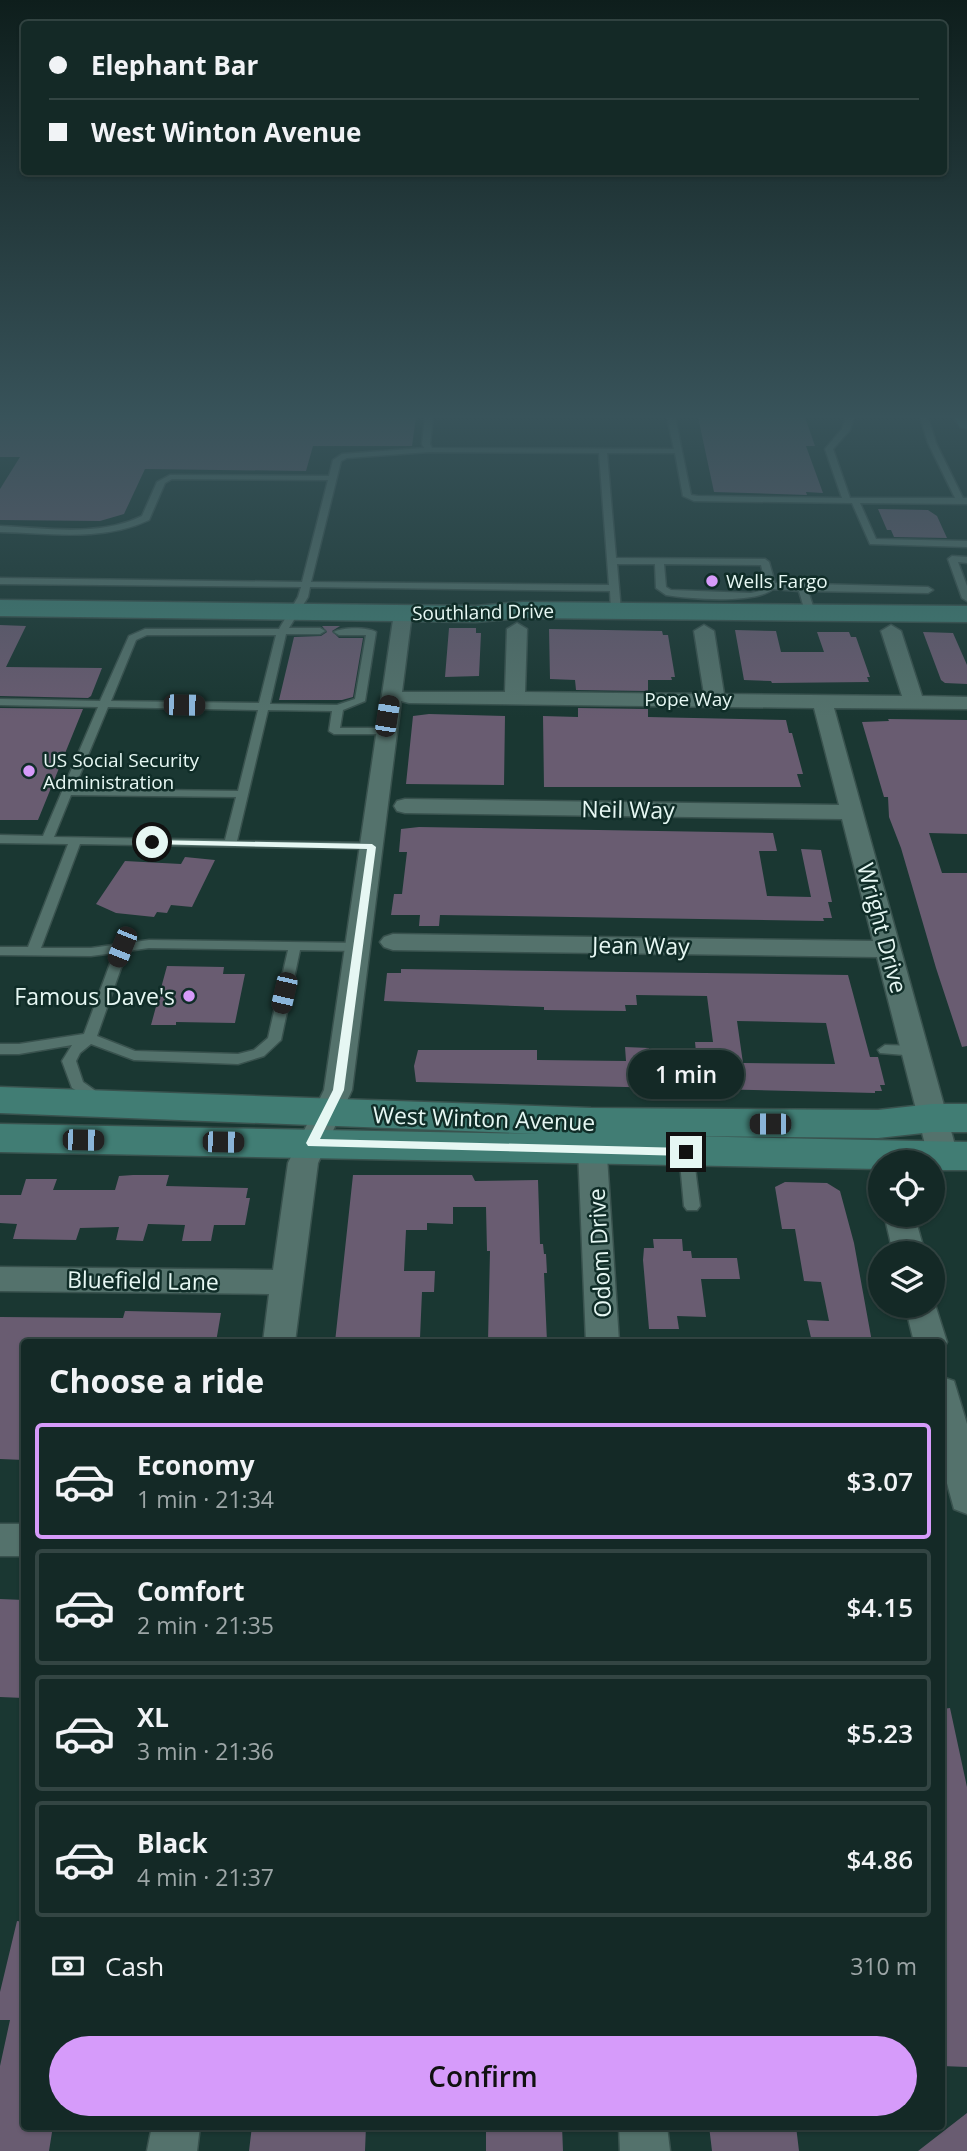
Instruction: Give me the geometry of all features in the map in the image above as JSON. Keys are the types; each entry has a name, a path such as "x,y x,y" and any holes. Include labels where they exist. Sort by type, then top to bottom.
{"main road":[{"name":"Southland Drive","path":"6,607 287,625 404,613 615,599 806,600 967,614"},
{"name":"West Winton Avenue","path":"0,1100 107,1103 319,1128"},
{"name":"West Winton Avenue","path":"592,1136 686,1152 884,1147 949,1118"},
{"name":"West Winton Avenue","path":"0,1138 319,1128 884,1147 955,1156"}],"street":[{"path":"279,1339 303,1163 338,1090 372,847 385,731 404,613"},
{"path":"515,698 517,629"},
{"path":"704,631 715,699"},
{"path":"891,631 914,702"},
{"name":"Pope Way","path":"409,697 967,703"},
{"name":"Wright Drive","path":"821,701 917,1051 949,1118 955,1156"},
{"name":"Neil Way","path":"405,806 851,812"},
{"name":"Jean Way","path":"393,942 888,948"},
{"name":"Odom Drive","path":"592,1136 603,1339"},
{"name":"Bluefield Lane","path":"0,1279 287,1282"},
{"path":"924,1318 929,1339"},
{"path":"945,1404 967,1498"},
{"path":"0,1540 21,1540"},
{"path":"172,2151 175,2130"},
{"path":"643,2130 645,2151"}],"lane":[{"path":"0,529 104,530 125,527 145,517"},
{"path":"230,845 262,707 287,625 303,597 322,517"},
{"path":"0,581 306,584 615,599 608,517"},
{"path":"860,517 873,542 967,544"},
{"path":"967,560 952,559 967,598"},
{"path":"612,561 765,562 767,590"},
{"path":"659,561 661,587 669,593 767,590 806,600 928,590"},
{"path":"47,840 136,634 287,625 320,631"},
{"path":"0,702 338,708 360,701 371,632 339,632"},
{"path":"338,708 334,731 385,731"},
{"path":"68,792 242,794"},
{"path":"0,839 372,847"},
{"path":"33,951 75,841"},
{"path":"0,951 91,952 149,944 358,947"},
{"path":"0,1049 19,1049 89,1038 134,1055 239,1059 259,1053 274,1040 295,946"},
{"path":"107,1103 77,1085 69,1061 75,1050 89,1038 122,947"},
{"path":"885,1051 917,1051"},
{"path":"686,1152 692,1206"}],"building":[{"path":"0,517 112,517 100,521 0,520"},
{"path":"882,517 938,517 947,538 894,537 891,530 887,530"},
{"path":"0,625 26,626 6,667 102,668 91,696 0,696"},
{"path":"322,626 340,626 332,631 339,638 363,638 353,697 342,700 279,700 294,637 321,636 327,632"},
{"path":"449,628 476,628 476,633 481,633 479,676 445,677"},
{"path":"549,629 662,631 663,635 668,635 675,677 671,677 672,680 648,680 648,691 576,690 575,680 550,679"},
{"path":"735,630 776,631 781,652 824,652 817,632 849,632 851,637 856,637 870,677 867,677 869,682 772,683 744,680"},
{"path":"923,632 953,633 967,665 967,684 945,683 941,680"},
{"name":"US Social Security Administration","path":"0,708 83,709 38,820 0,820"},
{"path":"578,708 648,709 648,717 786,720 803,774 797,774 801,787 544,787 543,716 578,717"},
{"path":"413,716 505,716 504,785 406,784"},
{"path":"888,719 967,720 967,834 929,833 942,873 967,873 967,1046 962,1047 936,968 901,848 889,817 888,797 884,797 862,722 889,721"},
{"path":"419,827 773,833 777,851 759,851 767,896 811,897 801,849 821,850 832,902 828,902 832,918 823,918 824,921 440,915 439,926 419,926 420,915 391,915 394,894 402,894 407,852 399,852 401,829"},
{"path":"185,857 215,860 192,907 171,905 167,913 157,912 154,917 116,913 96,904 125,861 181,864"},
{"path":"167,966 224,967 223,974 245,974 235,1023 176,1022 176,1025 151,1025"},
{"path":"401,969 848,975 870,1057 878,1057 885,1085 880,1085 882,1091 875,1093 416,1082 414,1066 418,1050 537,1050 537,1060 626,1061 625,1047 649,1048 650,1060 697,1062 695,1042 713,1042 707,996 636,995 637,1005 625,1005 626,1011 544,1010 544,1007 384,1001 387,973 401,973","holes":["737,1021 826,1023 835,1064 743,1063"]},
{"path":"169,1175 166,1186 248,1188 246,1198 250,1198 245,1225 214,1225 211,1241 182,1241 185,1225 148,1224 143,1241 116,1240 119,1227 80,1228 76,1240 13,1239 17,1224 0,1223 0,1195 21,1195 26,1179 57,1179 53,1190 115,1190 119,1176"},
{"path":"353,1175 472,1175 475,1181 538,1180 540,1244 543,1244 546,1254 547,1273 544,1273 547,1339 488,1339 490,1251 487,1251 486,1207 453,1207 453,1224 427,1223 427,1230 406,1230 404,1271 435,1271 434,1292 422,1292 420,1338 335,1339"},
{"path":"785,1182 827,1183 840,1191 854,1243 871,1339 811,1339 807,1320 829,1321 821,1282 804,1281 795,1229 782,1229 775,1187"},
{"path":"653,1239 682,1239 683,1251 691,1251 692,1258 737,1258 740,1279 701,1279 706,1317 677,1316 679,1329 649,1329 643,1260 644,1248 654,1248"},
{"path":"125,1311 221,1313 217,1339 21,1339 21,1460 0,1459 0,1317 123,1318"},
{"path":"0,1599 21,1600 21,1698 0,1697"},
{"path":"950,1708 967,1787 967,2067 945,2066 945,1709"},
{"path":"17,1921 21,1922 21,2130 52,2130 49,2151 0,2151 0,2066 10,2020 0,2020 0,1992"},
{"path":"967,2113 967,2151 918,2151"},
{"path":"252,2130 366,2130 365,2151 249,2151"},
{"path":"486,2130 562,2130 563,2151 486,2151"},
{"path":"709,2130 796,2130 799,2151 712,2151"}],"place":[{"name":"Wells Fargo","path":"712,581"},
{"name":"US Social Security Administration","path":"29,771"},
{"name":"Famous Dave's","path":"189,996"}],"route":[{"path":"152,842 372,847 338,1090 312,1143 686,1152"}]}
